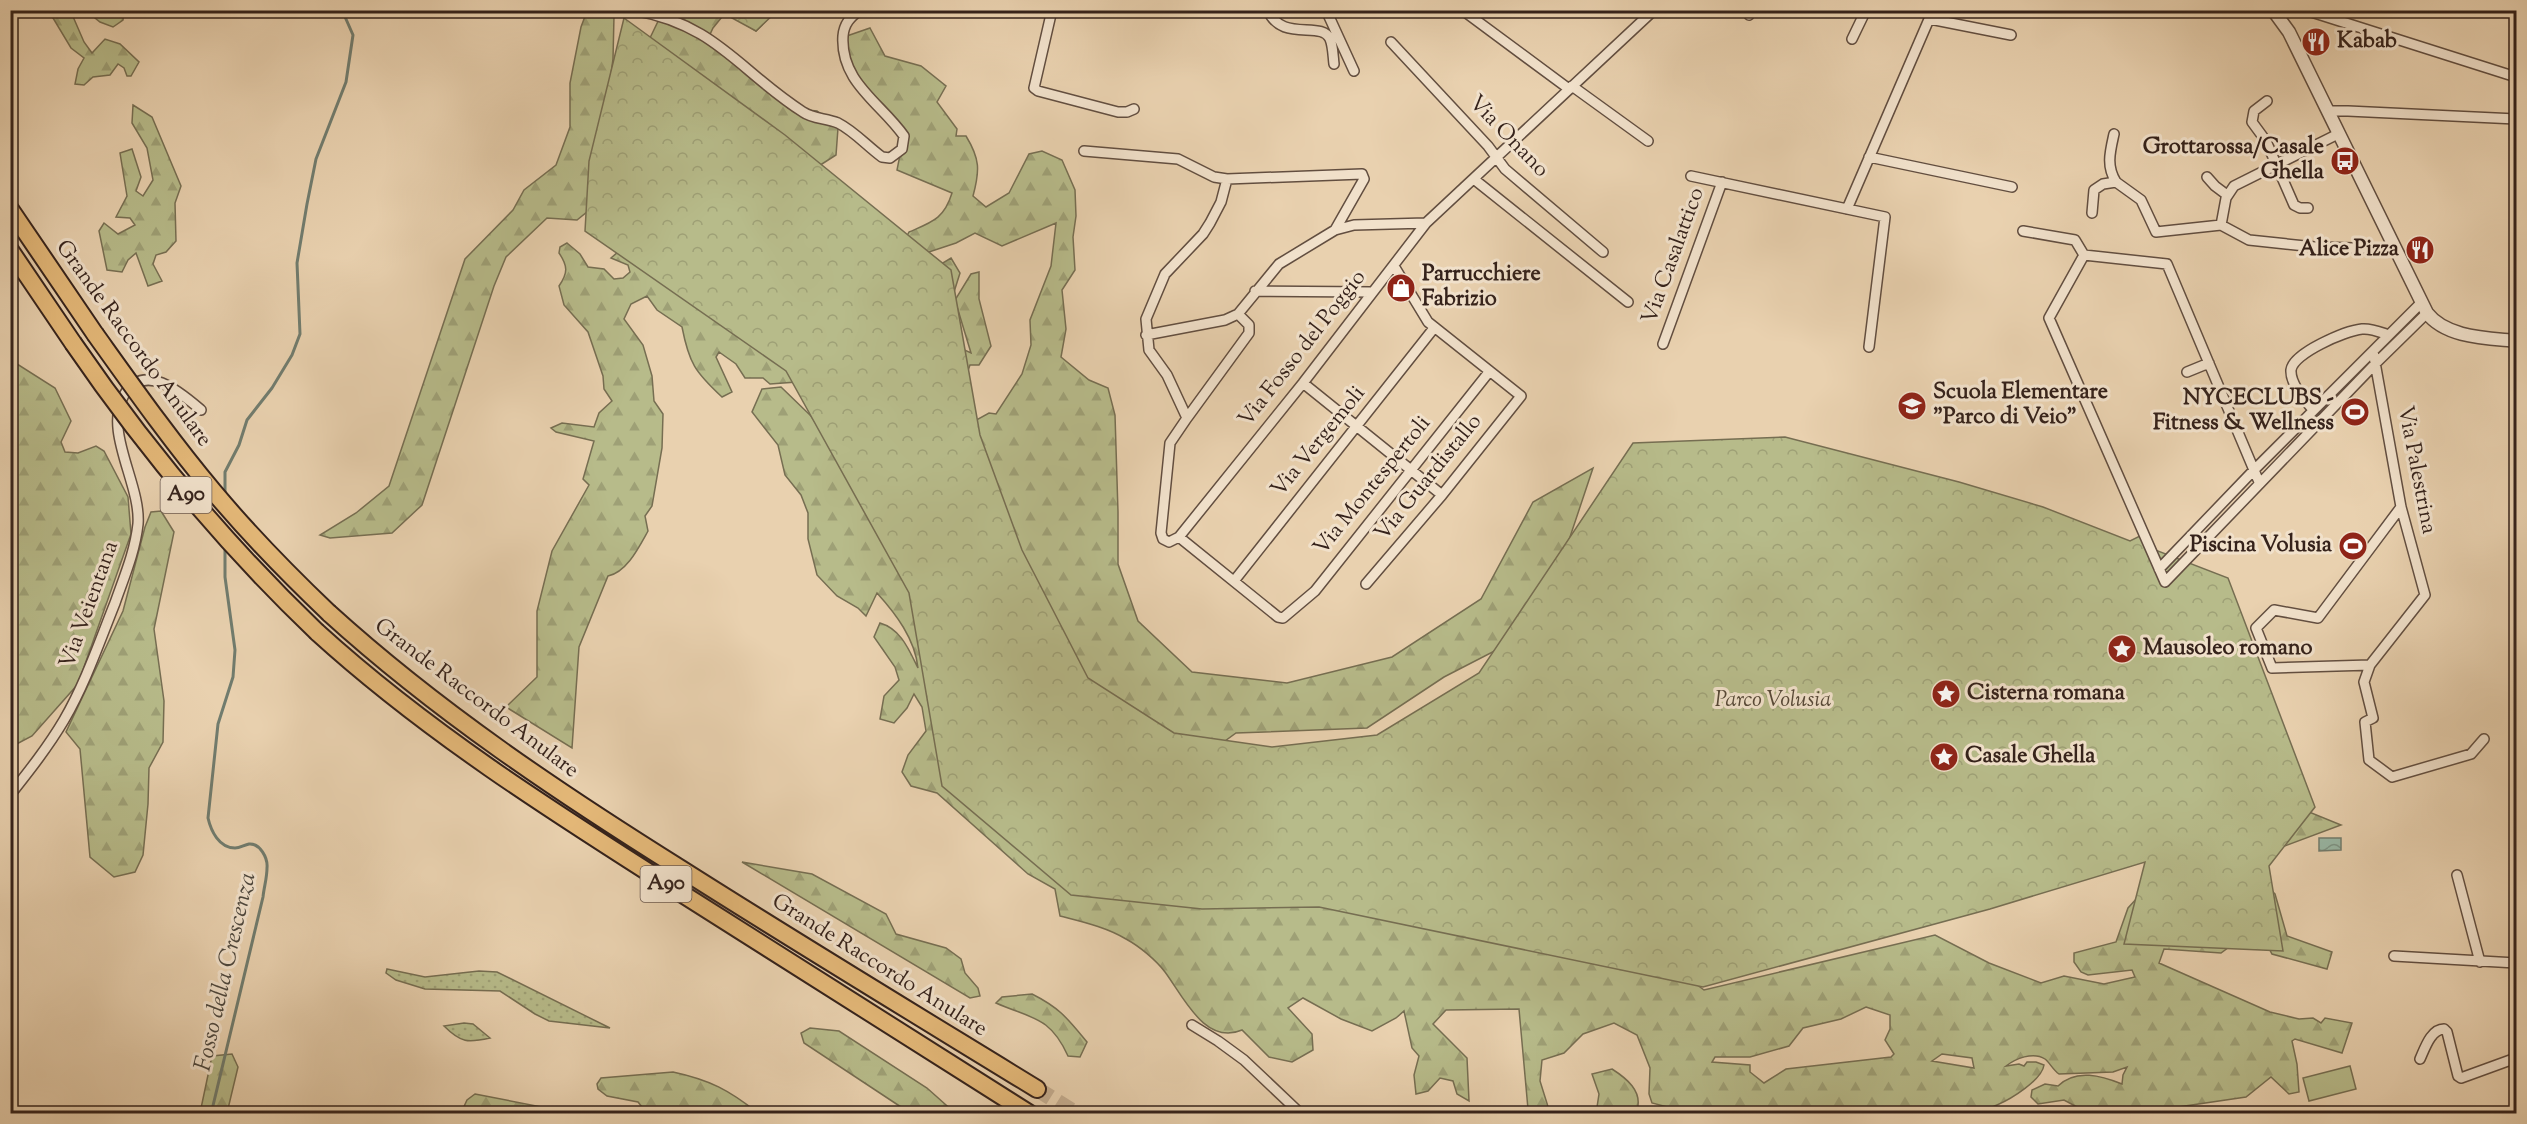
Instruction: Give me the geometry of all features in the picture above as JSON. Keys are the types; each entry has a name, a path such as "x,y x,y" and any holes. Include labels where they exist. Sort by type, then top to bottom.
{"highway":[{"name":"Grande Raccordo Anulare","path":"10,209 95,334 208,485 263,547 329,613 389,666 552,786 759,919 1037,1089"},
{"name":"Grande Raccordo Anulare","path":"10,250 137,433 180,487 249,564 317,632 399,702 502,777 638,866 1030,1113"}],"street":[{"path":"634,10 671,20 702,34 803,112 839,124 882,157 890,158 902,149 904,136 853,79 845,61 844,30 851,16 860,10"},
{"path":"1052,10 1034,84 1036,90 1118,112 1134,109"},
{"path":"1268,10 1273,20 1283,28 1321,32 1327,35 1331,40 1334,64"},
{"path":"1326,10 1354,71"},
{"name":"Via Fosso del Poggio","path":"1179,537 1303,383 1426,223 1475,180 1570,87 1654,10"},
{"path":"1852,39 1866,10"},
{"path":"2305,10 2517,77"},
{"path":"2275,11 2289,32 2424,307 2441,325 2457,332 2517,341"},
{"path":"1465,12 1648,141"},
{"path":"1847,209 1932,15 2010,35"},
{"name":"Via Onano","path":"1391,42 1505,169 1603,252"},
{"path":"2267,101 2254,111 2252,122 2266,141 2294,205 2308,208"},
{"path":"2327,111 2517,119"},
{"path":"2115,134 2109,160 2111,174 2142,200 2156,232 2221,225 2249,240 2315,247 2395,249"},
{"path":"2221,225 2227,195 2234,186 2338,134"},
{"path":"1084,151 1178,159 1214,177 1227,179 1362,174 1364,179 1335,230"},
{"path":"1869,157 2012,187"},
{"path":"1691,176 1885,217 1869,347"},
{"path":"2207,177 2214,186 2227,195"},
{"path":"1187,418 1167,375 1149,350 1146,316 1164,274 1203,234 1221,202 1227,179"},
{"path":"1475,180 1628,302"},
{"name":"Via Casalattico","path":"1663,344 1722,182"},
{"path":"2092,213 2094,190 2103,184 2119,183"},
{"path":"1146,335 1225,320 1238,314 1283,261 1335,230 1354,225 1426,223"},
{"path":"2023,231 2074,240 2084,255"},
{"path":"2084,255 2049,318 2165,582 2376,363 2424,307"},
{"path":"2084,255 2167,264 2259,482"},
{"path":"1394,266 1428,322 1489,372"},
{"path":"1256,291 1372,292"},
{"path":"2159,569 2313,410 2389,335 2424,307"},
{"path":"1234,581 1179,537 1173,542 1164,541 1161,533 1170,443 1249,333 1249,325 1238,314"},
{"name":"Via Vergemoli","path":"1234,581 1434,328"},
{"path":"2313,410 2294,383 2290,372 2292,363 2299,356 2331,339 2359,329 2370,328 2389,335"},
{"name":"Via Palestrina","path":"2370,665 2425,595 2401,507 2373,351"},
{"path":"2187,372 2209,363"},
{"name":"Via Guardistallo","path":"1366,584 1442,495 1521,396 1489,372"},
{"name":"Via Montespertoli","path":"1234,581 1281,618 1315,591 1489,372"},
{"name":"Via Veientana","path":"10,795 49,744 72,706 94,656 131,558 137,528 138,506 119,439 119,419 124,396 138,383 152,380 174,389 201,410"},
{"path":"1303,383 1442,495"},
{"path":"2401,507 2318,618 2274,610 2256,628 2272,668 2370,665 2364,682 2373,718 2365,722 2369,760 2392,777 2471,754 2484,740"},
{"path":"2457,875 2481,962"},
{"path":"2394,956 2517,963"},
{"path":"1192,1025 1244,1060 1301,1113"},
{"path":"2420,1059 2434,1032 2440,1029 2447,1032 2458,1076 2461,1078 2517,1058"}],"green space":[{"path":"59,10 71,12 84,42 92,53 105,39 120,44 139,62 131,76 127,76 124,68 118,64 110,75 93,77 84,85 75,84 78,69 84,58 71,48 53,18"},
{"path":"777,10 756,31 719,11"},
{"path":"75,11 124,11 123,20 113,27 100,22 90,14 80,16"},
{"path":"587,11 612,11 614,16 613,59 593,207 577,220 547,218 506,257 494,286 422,505 392,533 330,538 320,535 356,513 389,486 465,259 513,210 524,190 556,165 570,127 570,83 581,27"},
{"path":"663,11 776,11 756,31 726,12 713,28 707,41 748,69 788,108 817,111 838,128 836,155 811,171 649,40"},
{"name":"Parco Volusia","path":"624,18 785,135 951,270 980,435 1022,550 1088,678 1174,733 1272,747 1377,735 1479,673 1633,443 1785,437 1959,482 2043,507 2130,541 2144,534 2150,548 2228,578 2315,807 2269,866 2283,951 2124,944 2145,862 1990,909 1703,987 1319,907 1202,909 1071,895 942,786 909,593 786,371 585,231 589,161"},
{"path":"870,28 885,56 921,66 946,86 937,102 957,129 956,136 966,136 971,144 977,165 973,196 986,207 1009,193 1029,154 1042,151 1062,160 1075,190 1076,216 1073,237 1075,270 1062,290 1066,329 1061,357 1089,380 1108,388 1115,415 1118,564 1138,621 1192,672 1287,683 1392,657 1481,599 1533,502 1593,468 1563,558 1516,640 1444,677 1367,728 1236,733 1214,749 1084,716 969,424 989,413 996,414 1022,374 1031,345 1030,320 1051,266 1056,223 1002,246 975,233 956,243 920,255 902,245 909,232 931,222 941,214 952,193 897,170 903,140 853,75 841,38"},
{"path":"133,105 152,117 181,186 175,203 176,241 166,252 156,255 153,264 162,281 148,286 136,253 128,260 122,272 107,270 99,231 104,223 118,234 135,225 130,218 116,217 127,196 120,153 132,149 141,177 136,191 143,196 153,180 147,148 132,123"},
{"path":"567,243 580,254 588,267 604,269 614,279 623,278 630,272 628,265 611,258 618,252 726,301 796,382 770,384 763,378 745,378 736,364 719,352 716,357 732,392 722,397 705,381 694,366 687,350 682,327 657,310 647,296 631,304 624,319 643,345 652,376 654,401 663,414 662,448 652,506 645,516 648,531 627,564 615,574 608,576 579,647 572,748 506,707 537,677 537,611 552,551 589,485 583,479 594,441 556,432 551,428 562,423 594,427 599,413 612,401 604,389 603,376 588,332 564,305 559,286 566,270 559,253 560,247"},
{"path":"951,258 960,273 954,292 951,344 971,353 955,300 971,274 979,272 979,299 991,346 979,365 970,365 962,387 931,270"},
{"path":"10,341 17,364 55,388 71,421 61,442 65,452 78,453 96,446 104,451 128,497 131,534 78,684 32,736 11,747"},
{"path":"781,387 811,416 976,655 1653,952 1704,990 1935,935 1989,963 2041,983 2064,976 2104,984 2135,977 2132,970 2088,975 2081,972 2074,962 2074,953 2116,942 2128,908 2138,897 2297,807 2341,825 2266,853 2264,884 2275,894 2287,936 2332,952 2327,969 2272,954 2263,937 2244,936 2221,953 2164,949 2159,963 2270,1012 2299,1019 2313,1018 2321,1023 2325,1018 2352,1023 2342,1053 2295,1039 2292,1041 2297,1064 2299,1092 2289,1094 2271,1077 2246,1097 2151,1111 2077,1107 2064,1100 2038,1104 2031,1097 2032,1090 2045,1084 2058,1086 2073,1077 2089,1075 2122,1084 2127,1067 2113,1072 2059,1074 2045,1059 2030,1056 2006,1066 2019,1064 2024,1066 2027,1062 2044,1065 2032,1083 1992,1107 1961,1111 1955,1114 1690,1113 1652,1103 1649,1094 1650,1068 1637,1035 1614,1023 1583,1034 1564,1053 1542,1060 1540,1081 1550,1113 1531,1113 1528,1109 1519,1009 1446,1010 1433,1024 1467,1058 1469,1101 1457,1094 1453,1081 1440,1078 1428,1091 1416,1094 1414,1075 1419,1056 1412,1048 1404,1011 1372,1031 1341,1019 1303,998 1288,1008 1312,1034 1313,1050 1292,1062 1269,1057 1242,1030 1229,1033 1217,1031 1206,1025 1196,1016 1161,967 1136,945 1102,928 1060,916 1055,889 1028,874 937,793 911,786 902,772 908,755 926,731 922,707 914,694 907,708 894,723 880,719 884,696 899,680 895,667 874,637 880,623 899,635 908,647 918,668 913,647 898,618 877,593 866,616 858,608 837,596 817,575 808,539 808,513 801,495 785,475 778,445 752,412 762,389","holes":["1866,1007 1890,1015 1890,1029 1885,1040 1894,1054 1891,1057 1786,1069 1764,1083 1750,1072 1750,1065 1712,1062 1715,1057 1750,1057 1789,1046 1803,1028 1841,1019","1942,1054 1972,1058 1974,1068 1932,1061"]},
{"path":"161,511 174,532 154,629 164,701 163,742 149,768 143,855 135,872 114,877 90,857 80,749 66,732 123,611 151,512"},
{"path":"742,862 812,874 886,914 896,934 946,948 961,959 965,973 978,988 980,996 970,998"},
{"path":"387,969 425,977 479,971 497,972 610,1028 549,1021 500,991 425,989 396,980 386,973"},
{"path":"1032,994 1050,1004 1063,1015 1087,1042 1080,1057 1068,1056 1054,1033 1039,1020 996,1003 1002,997"},
{"path":"473,1024 490,1038 476,1041 460,1039 444,1026"},
{"path":"810,1028 839,1031 927,1088 955,1113 911,1113 804,1043 801,1033"},
{"path":"232,1054 238,1067 227,1113 200,1113 212,1056"},
{"path":"2350,1066 2356,1089 2309,1101 2303,1078"},
{"path":"1612,1069 1632,1086 1638,1097 1637,1110 1631,1113 1572,1113 1597,1107 1599,1094 1592,1074"},
{"path":"673,1072 719,1087 758,1113 647,1113 638,1102 607,1096 598,1089 597,1084 601,1078"},
{"path":"475,1094 572,1113 461,1113 467,1100"}],"water":[{"path":"2319,838 2341,838 2341,850 2319,851"}],"waterway":[{"name":"Fosso della Crescenza","path":"225,496 225,472 239,445 247,420 272,388 292,355 300,334 297,263 307,204 316,159 346,82 353,35 342,10"},
{"name":"Fosso della Crescenza","path":"211,1114 267,875 265,856 257,846 249,844 235,848 224,845 211,828 208,818 218,724 233,677 235,650 225,577 225,545"}],"tunnel":[{"path":"1037,1089 1077,1114"}],"place":[{"name":"Kabab","path":"2316,42"},
{"name":"Grottarossa/Casale Ghella","path":"2345,161"},
{"name":"Alice Pizza","path":"2420,250"},
{"name":"Parrucchiere Fabrizio","path":"1401,288"},
{"name":"Scuola Elementare \"Parco di Veio\"","path":"1912,406"},
{"name":"NYCECLUBS - Fitness & Wellness","path":"2355,412"},
{"name":"Piscina Volusia","path":"2353,546"},
{"name":"Mausoleo romano","path":"2122,649"},
{"name":"Cisterna romana","path":"1946,694"},
{"name":"Casale Ghella","path":"1944,757"}]}
